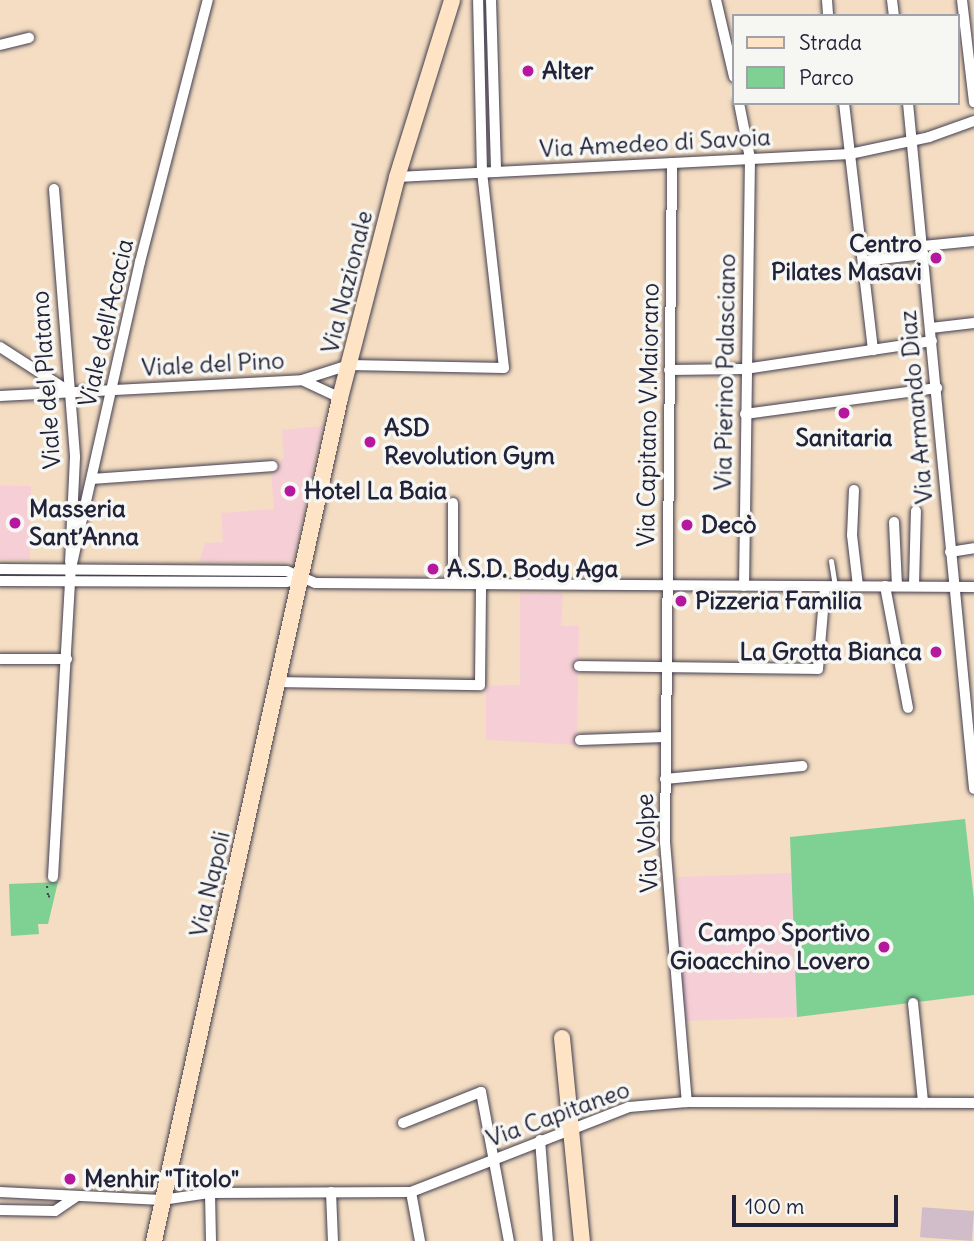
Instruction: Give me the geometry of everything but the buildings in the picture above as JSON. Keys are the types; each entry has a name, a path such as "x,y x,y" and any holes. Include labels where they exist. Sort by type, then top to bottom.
{"street":[{"name":"Viale dell'Acacia","path":"50,881 67,659 71,568 140,262 208,0"},
{"name":"Via Nazionale","path":"302,579 340,398 397,177 452,0"},
{"path":"478,0 482,173"},
{"path":"491,0 496,172"},
{"path":"716,0 732,68"},
{"path":"962,0 974,102"},
{"path":"0,45 29,38"},
{"name":"Via Pierino Palasciano","path":"739,105 750,158 744,586"},
{"path":"844,105 873,350"},
{"name":"Via Armando Diaz","path":"908,105 937,388 952,586 974,789"},
{"name":"Via Amedeo di Savoia","path":"397,177 850,154 913,141 974,121"},
{"name":"Via Capitano V.Maiorano","path":"666,666 672,163"},
{"name":"Viale del Pino","path":"0,396 67,390 302,380 349,365 504,368 482,173"},
{"name":"Viale del Platano","path":"54,189 67,390 75,457 71,568"},
{"path":"863,261 974,241"},
{"path":"931,328 974,323"},
{"path":"670,370 745,369 932,341"},
{"path":"0,347 67,390"},
{"name":"Viale del Pino","path":"302,380 340,398"},
{"path":"745,414 937,388"},
{"path":"93,479 273,466"},
{"path":"854,490 852,535 859,586"},
{"path":"453,503 453,583"},
{"path":"914,585 916,511"},
{"path":"894,522 897,585"},
{"path":"950,552 974,548"},
{"path":"0,569 287,571 302,579"},
{"path":"0,581 286,583 302,579 667,586 974,587"},
{"name":"Via Napoli","path":"154,1241 302,579"},
{"path":"278,682 480,685 481,583"},
{"path":"885,586 908,708"},
{"path":"579,666 810,670 821,667 830,587"},
{"path":"0,659 67,659"},
{"name":"Via Volpe","path":"666,666 665,842 687,1102"},
{"path":"580,740 665,737"},
{"path":"665,779 802,766"},
{"path":"913,1003 923,1102"},
{"path":"562,1038 582,1241"},
{"path":"403,1123 481,1092 509,1241"},
{"name":"Via Capitaneo","path":"0,1192 162,1200 210,1193 411,1192 572,1126 629,1107 687,1102 974,1103"},
{"path":"540,1140 548,1241"},
{"path":"331,1192 333,1241"},
{"path":"411,1192 420,1241"},
{"path":"210,1193 211,1241"},
{"path":"0,1210 55,1211 77,1196"}],"lane":[{"path":"830,587 831,561"}],"path":[{"path":"50,881 48,896 54,898"}],"shaded area":[{"name":"Hotel La Baia","path":"322,426 293,562 199,562 205,543 223,542 221,513 274,509 271,474 284,457 282,430"},
{"name":"Masseria Sant’Anna","path":"0,485 31,486 30,560 0,559"},
{"path":"520,593 563,593 561,626 579,626 577,745 486,740 486,686 520,685"},
{"path":"792,873 797,1017 682,1021 677,877"},
{"path":"922,1207 974,1211 972,1241 920,1237"}],"green space":[{"name":"Campo Sportivo Gioacchino Lovero","path":"965,819 974,900 974,995 797,1017 790,837"},
{"path":"58,882 48,924 38,924 39,934 11,936 9,884"}],"place":[{"name":"Alter","path":"528,71"},
{"name":"Centro Pilates Masavi","path":"936,258"},
{"name":"Sanitaria","path":"844,413"},
{"name":"ASD Revolution Gym","path":"370,442"},
{"name":"Hotel La Baia","path":"290,491"},
{"name":"Masseria Sant’Anna","path":"15,523"},
{"name":"Decò","path":"687,525"},
{"name":"A.S.D. Body Aga","path":"433,569"},
{"name":"Pizzeria Familia","path":"681,601"},
{"name":"La Grotta Bianca","path":"936,652"},
{"name":"Campo Sportivo Gioacchino Lovero","path":"884,947"},
{"name":"Menhir \"Titolo\"","path":"70,1179"}]}
